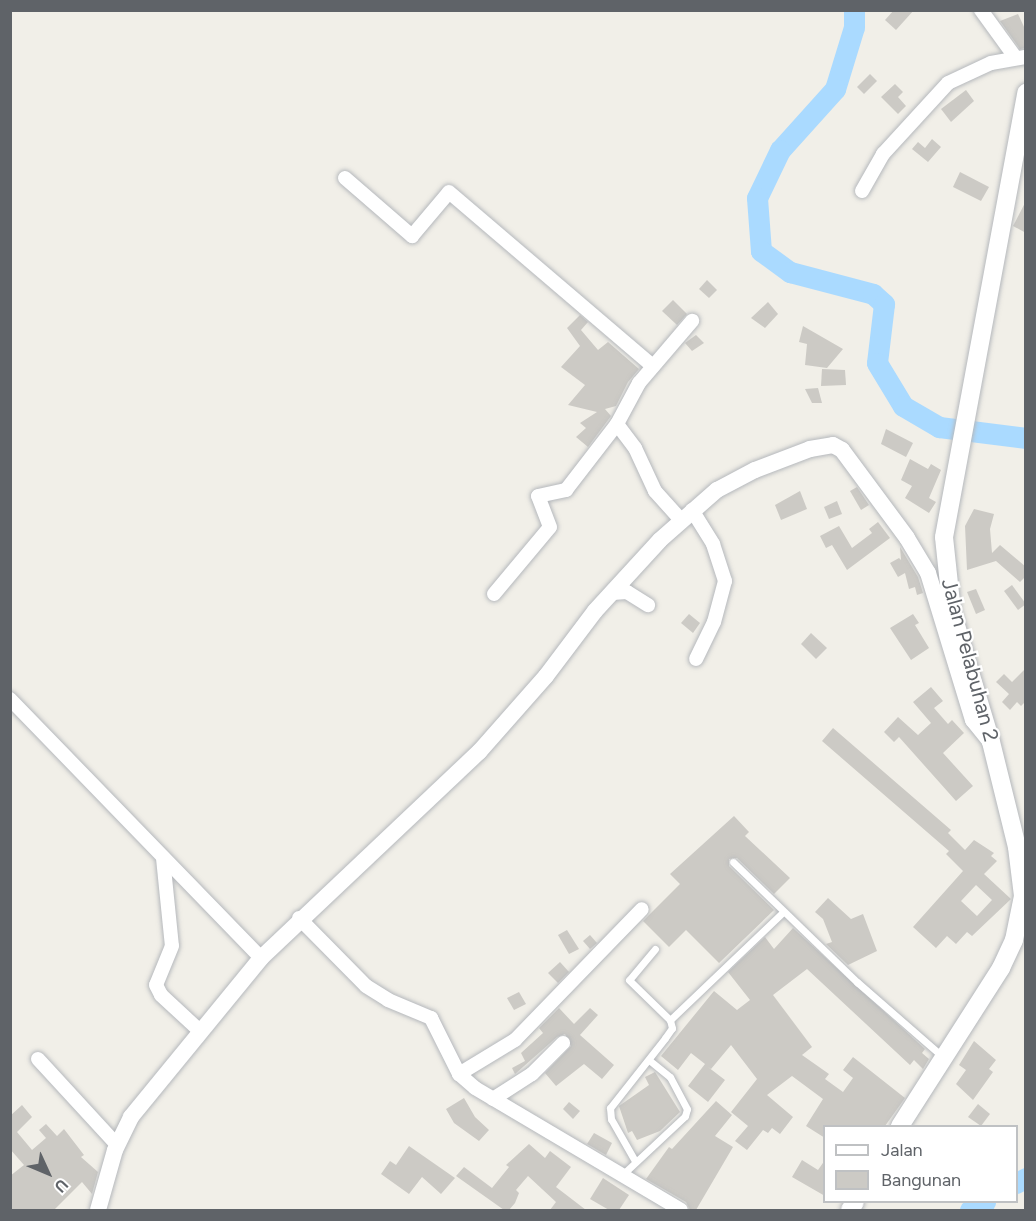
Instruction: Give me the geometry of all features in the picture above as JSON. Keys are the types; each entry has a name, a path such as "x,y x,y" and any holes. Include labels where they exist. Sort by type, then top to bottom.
{"main road":[{"name":"Jalan Pelabuhan 2","path":"901,1125 1002,968 1021,910 1023,884 1017,847 991,742 946,580 944,537 1026,93"}],"street":[{"path":"862,191 883,154 936,93 976,68 1020,57 981,10"},
{"path":"345,178 412,236 449,192 653,366"},
{"path":"494,594 550,527 538,496 566,490 617,424 639,383 692,321"},
{"path":"617,424 635,448 655,491 686,515 713,544 725,581 714,622 696,658"},
{"path":"98,1210 117,1145 131,1117 261,958 299,918 479,752 612,593 686,515 730,482 774,461 810,449 833,445 839,448 922,562 973,720 991,742"},
{"path":"612,593 627,592 648,604"},
{"path":"10,699 261,958"},
{"path":"163,858 172,946 156,985 161,995 201,1032"},
{"path":"459,1074 515,1040 642,909"},
{"path":"299,918 366,986 388,1000 431,1018 459,1074 493,1099 680,1210"},
{"path":"493,1099 532,1074 563,1043"},
{"path":"38,1059 117,1145"}],"lane":[{"path":"733,862 783,912 943,1057"},
{"path":"670,1020 783,912"},
{"path":"635,1161 609,1114 672,1028 670,1020 629,980 655,949"},
{"path":"622,1175 680,1121 687,1109 670,1077 650,1061"}],"building":[{"path":"894,10 914,10 896,30 885,20"},
{"path":"1018,14 1026,31 1026,48 1020,49 1000,21"},
{"path":"870,74 877,81 864,94 857,87"},
{"path":"895,84 903,92 898,97 906,106 898,114 881,97"},
{"path":"966,90 974,101 951,122 941,109"},
{"path":"932,139 941,147 928,162 912,149 918,142 925,148"},
{"path":"960,172 989,187 981,201 953,187"},
{"path":"1026,201 1026,233 1013,226"},
{"path":"707,280 717,290 709,298 699,289"},
{"path":"673,300 687,314 677,325 662,311"},
{"path":"768,302 778,314 765,328 751,318"},
{"path":"580,315 588,322 581,330 598,350 608,342 639,369 628,382 616,406 605,409 611,416 588,447 576,437 586,428 580,423 597,412 568,405 585,385 561,367 580,346 567,328"},
{"path":"803,326 843,349 827,368 805,365 807,344 799,342"},
{"path":"696,335 704,343 692,351 685,343"},
{"path":"822,369 845,370 846,385 821,386"},
{"path":"818,388 822,403 812,403 805,389"},
{"path":"886,429 913,443 906,457 881,444"},
{"path":"910,459 928,469 931,464 941,470 929,498 936,502 929,513 905,498 912,486 901,480"},
{"path":"857,487 869,505 861,510 850,491"},
{"path":"800,491 807,509 781,520 775,505"},
{"path":"837,501 842,514 829,519 824,507"},
{"path":"974,509 994,514 990,529 992,553 1000,545 1026,567 1026,576 1020,582 996,561 967,570 965,526"},
{"path":"878,522 890,538 847,570 832,545 826,548 820,536 839,526 852,548 872,533 869,529"},
{"path":"900,547 918,577 923,593 917,595 915,587 909,589 905,573 898,577 890,563 899,558 901,560"},
{"path":"1012,585 1026,604 1018,610 1004,591"},
{"path":"976,589 985,610 976,614 967,592"},
{"path":"689,614 700,623 693,633 681,623"},
{"path":"913,614 919,623 915,625 929,648 911,660 890,628"},
{"path":"811,633 827,648 816,659 801,644"},
{"path":"1026,668 1026,701 1021,706 1017,702 1010,710 1002,702 1009,694 996,682 1004,674 1012,682"},
{"path":"931,687 943,701 934,708 948,724 952,720 964,733 943,753 973,786 956,801 899,737 894,742 884,732 898,717 918,735 931,723 913,702"},
{"path":"833,728 951,830 948,833 965,850 974,840 994,853 991,856 997,861 984,874 1011,899 972,936 967,932 956,944 947,936 936,948 913,927 963,871 946,854 949,851 822,741","holes":["976,885 992,900 977,916 961,901"]},
{"path":"734,816 749,832 745,836 790,878 774,894 737,858 729,859 729,866 774,910 719,963 686,930 669,947 643,921 680,884 670,874"},
{"path":"828,898 851,919 863,914 877,951 848,965 826,944 832,942 823,919 815,912"},
{"path":"793,928 925,1049 922,1053 929,1059 923,1069 914,1060 910,1065 807,969 773,995 812,1047 802,1055 829,1074 825,1079 843,1092 853,1078 843,1070 853,1057 905,1098 886,1125 823,1125 823,1137 806,1126 823,1099 792,1076 767,1095 793,1117 780,1134 772,1128 768,1133 763,1130 747,1150 735,1141 748,1126 731,1112 757,1079 731,1045 711,1069 708,1067 725,1080 708,1102 688,1086 705,1064 691,1053 678,1070 661,1056 714,991 737,1010 750,1000 728,972 765,937 774,949"},
{"path":"567,930 579,949 569,954 558,935"},
{"path":"590,935 597,943 590,949 583,941"},
{"path":"560,962 569,972 558,983 548,973"},
{"path":"519,992 526,1004 514,1010 507,998"},
{"path":"559,1008 574,1024 590,1008 598,1015 580,1035 614,1065 602,1079 584,1064 556,1086 545,1073 571,1046 565,1034 557,1037 515,1074 512,1068 525,1061 521,1053 543,1033 539,1028"},
{"path":"974,1041 996,1060 989,1069 993,1072 973,1100 956,1084 966,1070 959,1065"},
{"path":"655,1072 680,1112 660,1131 637,1140 632,1131 628,1133 619,1106 649,1085 645,1077"},
{"path":"464,1098 475,1117 489,1130 479,1141 454,1123 446,1109"},
{"path":"716,1101 732,1115 715,1136 733,1147 696,1210 690,1210 686,1202 646,1179 669,1147 672,1149"},
{"path":"569,1102 580,1111 573,1119 563,1109"},
{"path":"978,1104 990,1114 982,1125 968,1117"},
{"path":"22,1105 32,1117 17,1132 32,1150 46,1138 39,1130 46,1124 57,1136 64,1129 84,1155 81,1157 98,1172 92,1194 82,1182 54,1210 10,1210 10,1176 24,1165 10,1149 10,1116"},
{"path":"594,1133 612,1143 606,1155 587,1144"},
{"path":"529,1144 545,1158 550,1151 571,1167 556,1187 586,1210 550,1210 556,1202 528,1176 516,1190 519,1193 515,1203 509,1210 504,1210 456,1176 464,1167 492,1188 509,1167 506,1165"},
{"path":"409,1146 455,1178 441,1194 422,1177 409,1194 381,1174 390,1161 396,1165"},
{"path":"802,1160 818,1170 823,1163 823,1195 792,1177"},
{"path":"603,1178 629,1195 619,1210 609,1210 590,1199"}],"waterway":[{"path":"854,10 854,27 835,89 780,150 757,198 761,251 790,272 873,294 884,304 877,363 903,406 939,427 1026,438"},
{"path":"1018,1182 1026,1178"},
{"path":"970,1210 983,1203"}]}
